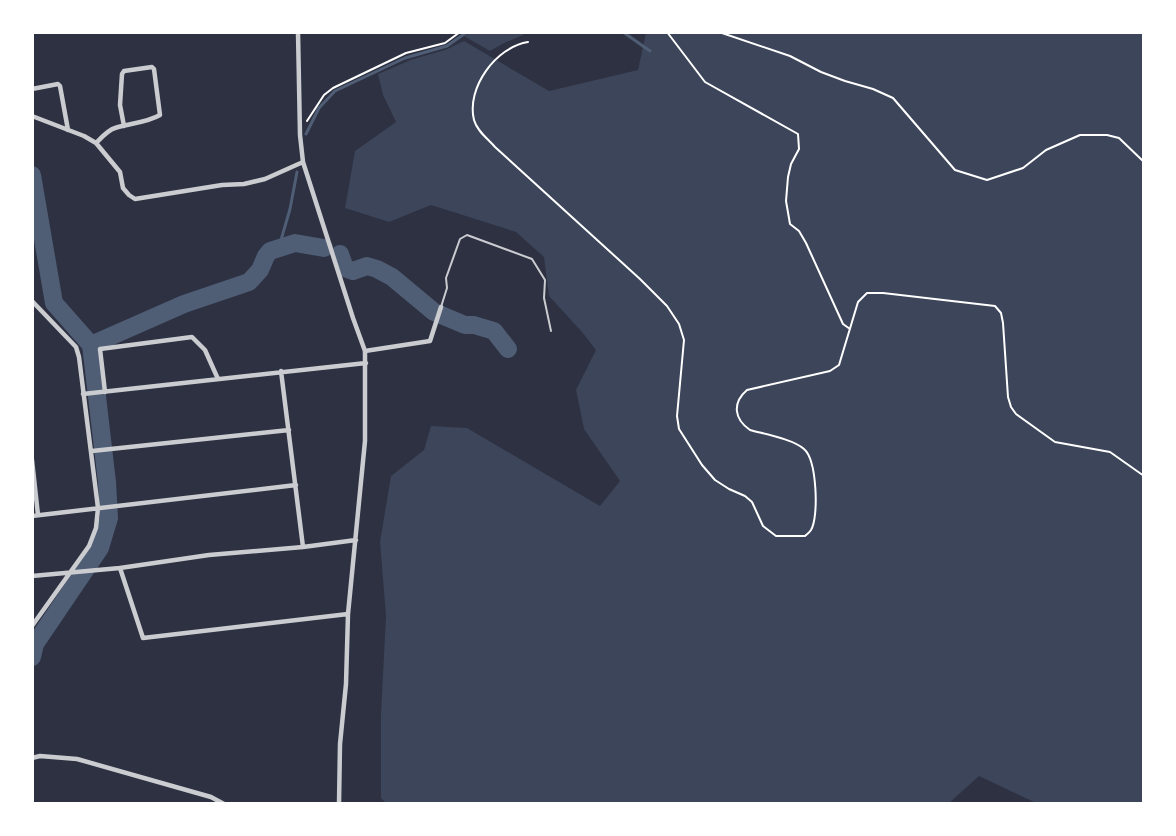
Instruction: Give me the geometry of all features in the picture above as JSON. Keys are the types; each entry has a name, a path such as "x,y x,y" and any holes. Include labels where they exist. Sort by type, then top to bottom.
{"street":[{"path":"298,32 300,135 303,162 365,351 366,362 365,441 348,614 346,684 340,744 339,804"},
{"path":"96,143 113,128 124,126 160,116 154,69 124,71 122,74 120,105 124,126"},
{"path":"32,89 58,84 60,86 68,130"},
{"path":"33,114 96,143 120,172 123,188 135,199 222,185 244,184 265,179 303,162"},
{"path":"32,301 76,346 80,357 98,508 96,528 88,546 32,626"},
{"path":"365,351 430,341 441,307"},
{"path":"104,392 100,349 192,337 205,350 218,379"},
{"path":"83,394 366,362"},
{"path":"281,371 302,547"},
{"path":"92,451 289,430"},
{"path":"32,460 38,515"},
{"path":"32,516 296,485"},
{"path":"32,576 120,568 209,555 356,540"},
{"path":"120,568 143,638 348,614"},
{"path":"32,758 40,756 77,759 211,796 224,804"}],"lane":[{"path":"441,307 447,288 446,278 448,270 460,239 467,235 532,259 545,280 544,298 551,331"}],"path":[{"path":"300,121 307,121 324,95 333,88 406,54 445,43 460,32"},
{"path":"667,32 705,82 798,134 799,149 791,164 788,178 786,201 790,224 799,231 806,243 843,324 850,329"},
{"path":"719,32 790,56 821,72 873,89 893,98 955,170 969,175 987,180 1023,168 1046,150 1080,135 1107,135 1119,138 1144,162"},
{"path":"528,42 509,48 488,67 478,86 472,107 474,122 482,134 495,147 667,306 679,324 684,340 677,416 679,429 702,465 715,480 728,489 745,496 752,502 763,526 776,536 805,536 812,530 816,499 813,465 810,455 797,444 750,430 744,426 736,409 739,397 747,390 830,371 839,365 858,302 867,293 883,293 995,306 1001,313 1003,323 1008,397 1010,407 1016,414 1055,442 1110,452 1144,476"}],"shaded area":[{"path":"470,33 523,33 523,35 490,51 464,36"},
{"path":"646,33 1143,33 1143,803 1034,802 979,776 948,804 386,803 381,798 381,714 386,616 380,542 391,476 424,450 431,426 467,428 600,506 620,481 584,429 576,390 596,350 549,296 544,257 516,232 431,205 389,222 345,208 355,151 396,122 383,95 378,74 413,59 445,50 464,41 549,91 638,70"}],"waterway":[{"path":"306,134 319,108 335,91 405,58 447,46 467,32"},
{"path":"623,32 650,51"},
{"path":"279,247 290,209 297,172"},
{"path":"32,175 54,303 91,345 107,482 109,518 100,548 35,644 32,657"},
{"path":"91,345 184,304 249,282 260,270 270,251 295,243 324,248"},
{"path":"340,254 345,268 353,271 367,266 377,269 392,277 434,312 465,325 474,325 494,331 508,349"}]}
